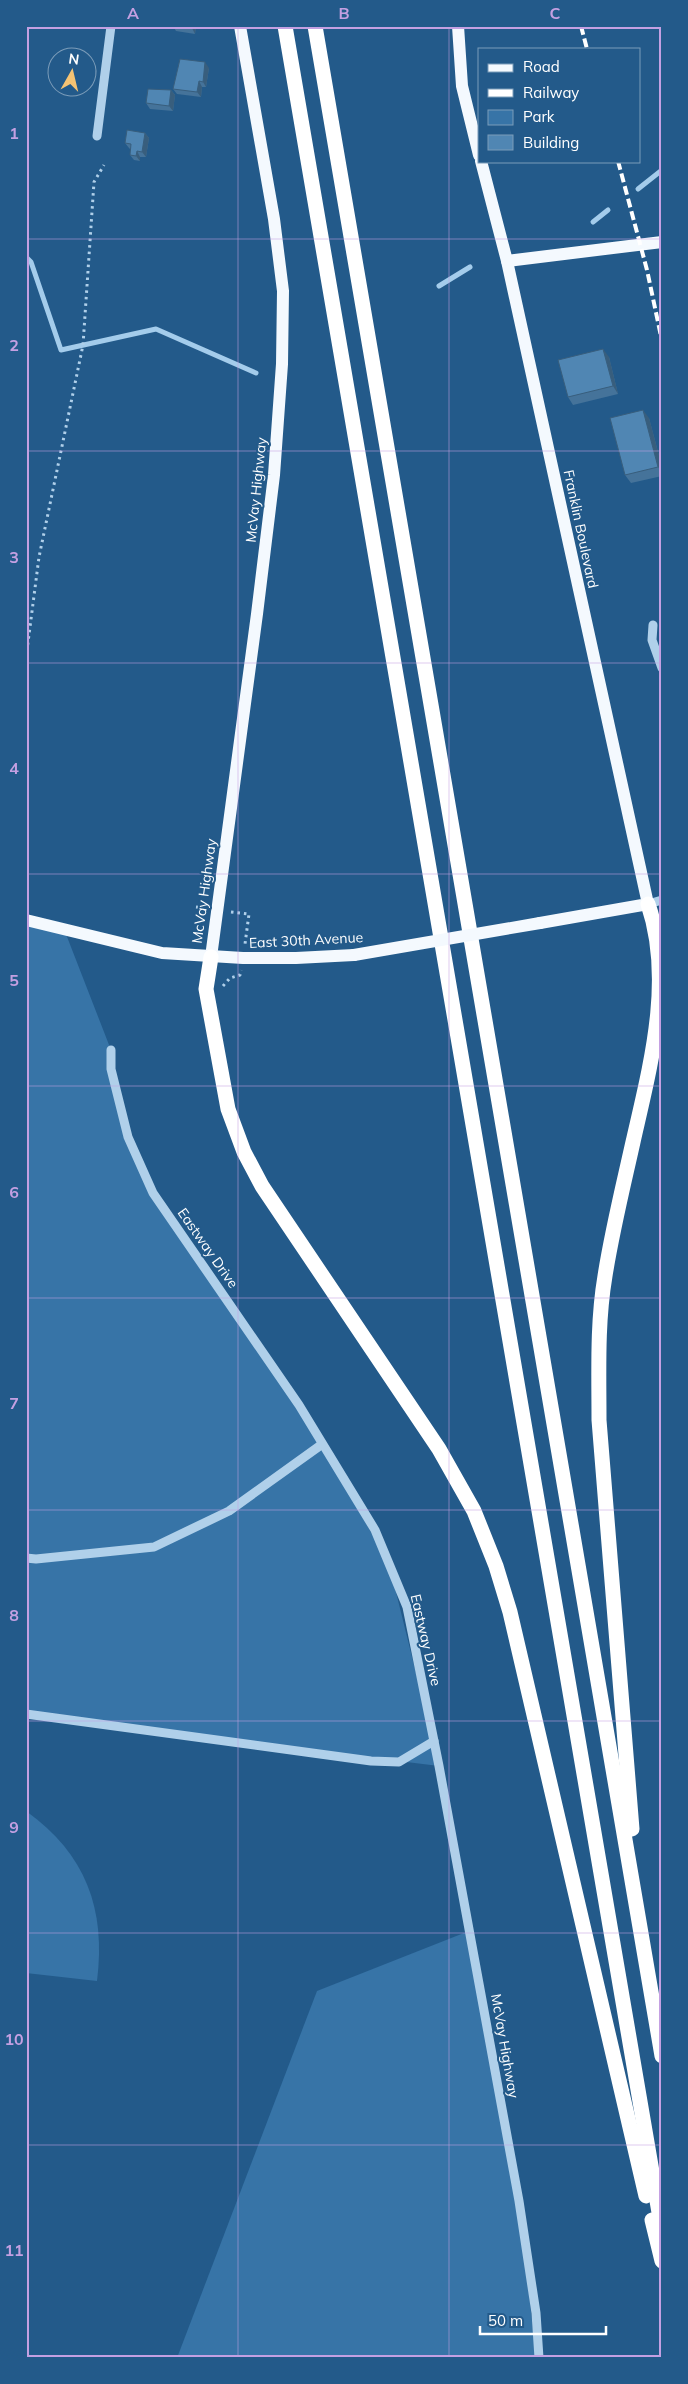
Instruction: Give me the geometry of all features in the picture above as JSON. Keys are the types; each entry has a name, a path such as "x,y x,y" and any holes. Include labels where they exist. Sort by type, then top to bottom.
{"highway":[{"path":"285,26 662,2230"},
{"path":"315,26 594,1648 641,1943 662,2056"},
{"path":"641,1943 599,1420 598,1356 604,1278 646,1085 658,1007 659,962 654,921 655,902"},
{"path":"211,957 206,989 228,1109 244,1152 262,1186 439,1449 474,1511 496,1566 510,1612 662,2261"}],"main road":[{"name":"McVay Highway","path":"211,957 237,754 258,614 274,475 282,364 283,291 274,219 240,26"},
{"path":"458,26 462,86 478,150"},
{"name":"Franklin Boulevard","path":"481,162 507,261 655,902"},
{"path":"507,261 662,242"},
{"name":"East 30th Avenue","path":"26,920 162,953 211,957 296,958 354,954 655,902"}],"street":[{"path":"97,136 111,26"},
{"path":"653,625 652,640 662,668"},
{"name":"Eastway Drive","path":"111,1050 111,1069 128,1137 153,1193 299,1405 321,1445 375,1530 407,1606 434,1741"},
{"path":"26,1558 36,1559 154,1547 229,1511 321,1445"},
{"path":"26,1714 370,1760 400,1762 434,1741"},
{"name":"McVay Highway","path":"434,1741 518,2201 536,2313 539,2358"}],"path":[{"path":"26,658 39,557 83,345 94,182 104,165"},
{"path":"196,907 249,914 240,975 230,978 222,987"}],"green space":[{"path":"26,920 64,929 111,1050 128,1137 153,1193 299,1405 389,1564 439,1766 26,1715"},
{"path":"26,1811 47,1828 64,1846 77,1865 87,1885 94,1907 98,1930 97,1981 26,1973"},
{"path":"469,1931 519,2201 536,2358 177,2358 317,1991"}],"building":[{"path":"180,59 205,62 203,82 199,81 197,92 173,89"},
{"path":"148,89 171,90 169,106 146,103"},
{"path":"127,130 145,133 142,152 137,151 136,156 130,155 131,144 125,143"},
{"path":"603,349 613,386 568,397 558,360"},
{"path":"643,410 658,467 625,475 610,418"}],"waterway":[{"path":"638,189 662,170"},
{"path":"593,222 608,210"},
{"path":"26,257 31,262 61,350 156,329 256,373"},
{"path":"439,286 470,267"}],"railway":[{"path":"581,26 587,48"},
{"path":"618,162 647,270 662,341"}]}
